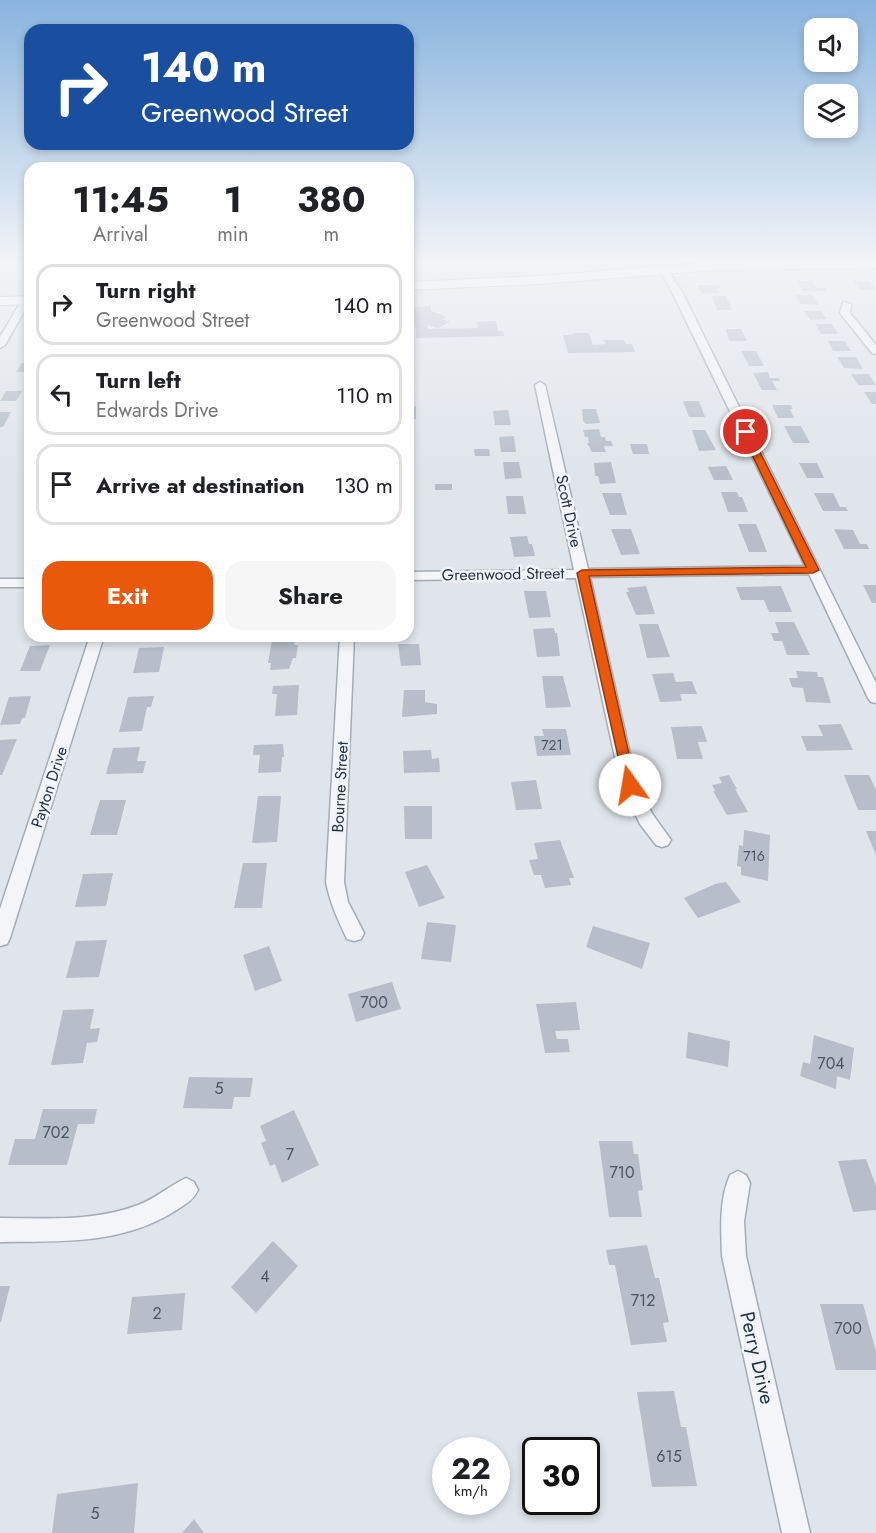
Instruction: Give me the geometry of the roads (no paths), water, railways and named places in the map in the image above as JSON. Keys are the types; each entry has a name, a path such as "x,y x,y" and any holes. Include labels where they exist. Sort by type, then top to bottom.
{"street":[{"path":"0,345 10,330"},
{"path":"695,330 876,698"},
{"path":"858,330 876,351"},
{"name":"Scott Drive","path":"540,385 630,785 646,819 662,840"},
{"name":"Greenwood Street","path":"414,576 813,570"},
{"path":"0,583 24,583"},
{"name":"Payton Drive","path":"0,938 95,642"},
{"name":"Bourne Street","path":"347,642 335,882 339,902 354,933"},
{"name":"Perry Drive","path":"738,1183 732,1221 734,1256 796,1533"},
{"path":"0,1230 106,1226 152,1211 186,1190"}]}
